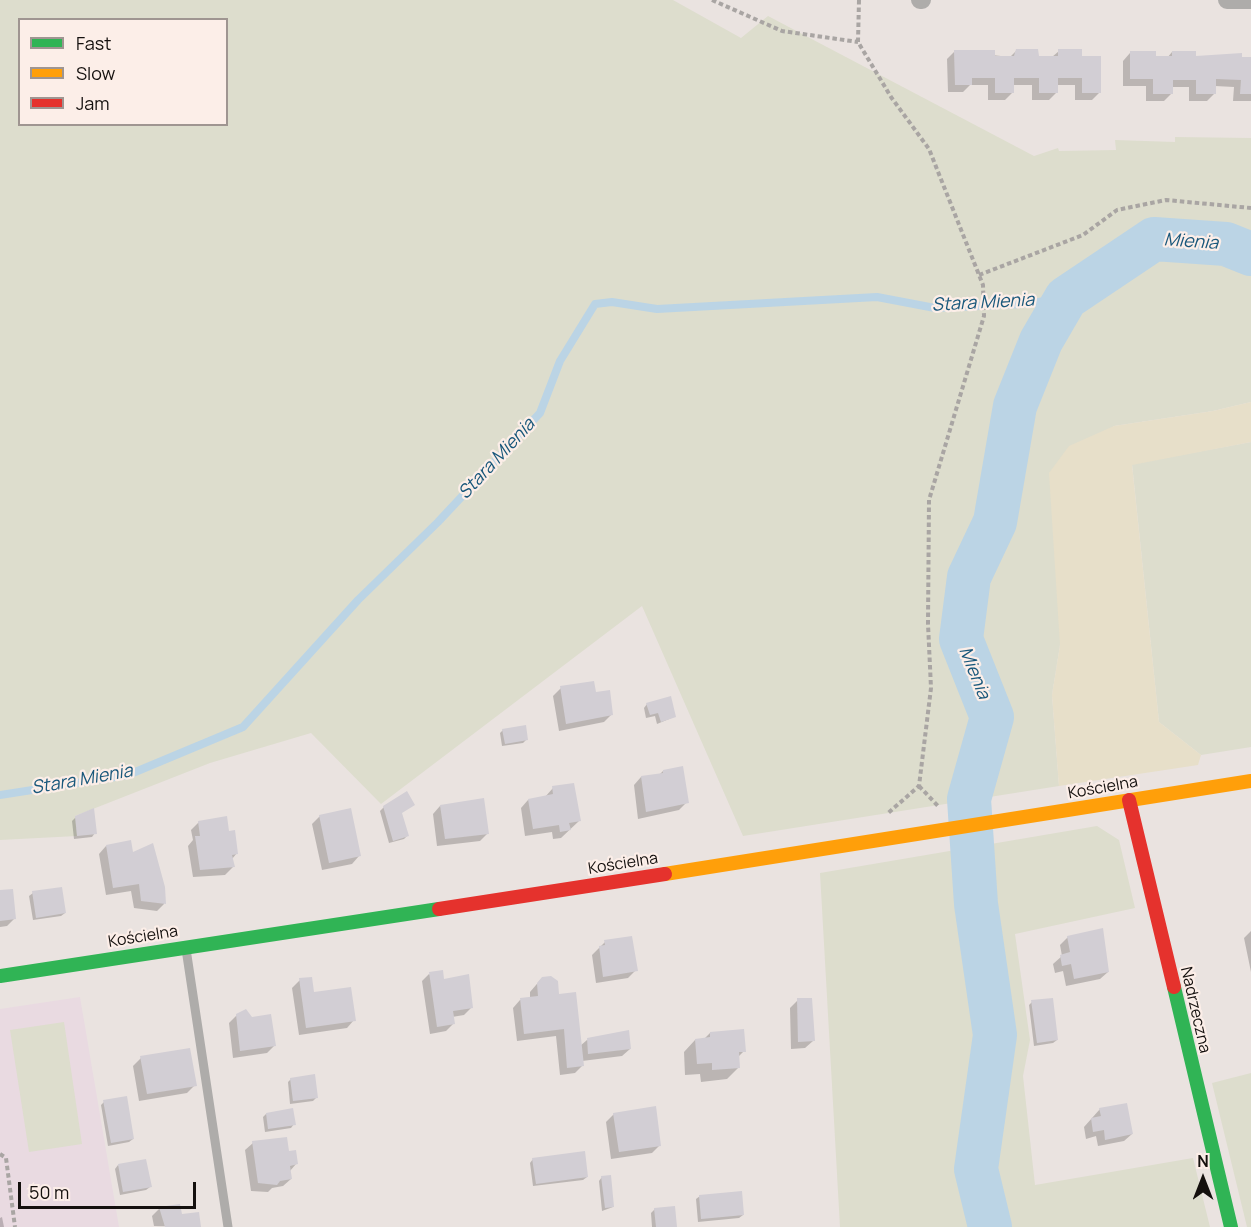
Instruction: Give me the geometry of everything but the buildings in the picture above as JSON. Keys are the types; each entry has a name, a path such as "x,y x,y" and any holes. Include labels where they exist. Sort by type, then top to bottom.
{"street":[{"path":"1227,0 1251,0"},
{"name":"Kościelna","path":"0,976 987,825 1251,781"},
{"name":"Nadrzeczna","path":"1129,800 1231,1227"}],"lane":[{"path":"185,947 228,1227"}],"path":[{"path":"712,0 782,32 858,42"},
{"path":"859,0 858,42 891,97 929,149 983,285 984,316 929,500 928,624 931,688 919,786 877,822 872,842"},
{"path":"979,275 1083,235 1117,210 1166,200 1251,208"},
{"path":"0,1154 6,1158 15,1227"}],"shaded area":[{"path":"80,997 119,1227 0,1227 0,1009"}],"green space":[{"path":"0,0 673,0 741,38 768,16 1034,156 1058,148 1059,151 1116,150 1115,140 1175,142 1175,137 1251,138 1251,402 1213,411 1114,426 1060,645 1052,695 1059,786 743,836 642,606 381,804 311,733 210,763 75,816 77,836 0,840"},
{"path":"1251,442 1251,747 1201,755 1159,722 1132,464"},
{"path":"1097,826 1119,840 1135,908 1015,934 1030,1040 1023,1076 1035,1185 1193,1158 1210,1227 840,1227 820,873"},
{"path":"64,1022 82,1144 29,1152 10,1030"},
{"path":"1251,1073 1251,1227 1247,1227 1212,1083"}],"sand":[{"path":"1251,402 1251,442 1132,465 1159,722 1201,755 1198,765 1059,786 1052,695 1060,645 1049,473 1069,446 1114,426 1213,411"}],"waterway":[{"name":"Mienia","path":"990,1227 976,1169 995,1035 976,904 969,799 992,717 961,639 969,577 995,522 1015,406 1041,341 1066,298 1154,239 1226,244 1251,254"},
{"name":"Stara Mienia","path":"0,795 128,775 243,727 358,600 438,522 540,413 560,361 595,304 612,302 657,309 877,297 935,308 1024,304 1066,298"}],"traffic: fast":[{"path":"0,976 439,909"},
{"path":"1174,987 1231,1227"}],"traffic: slow":[{"path":"665,874 1251,781"}],"traffic: jam":[{"path":"1129,800 1174,987"},
{"path":"439,909 665,874"}]}
